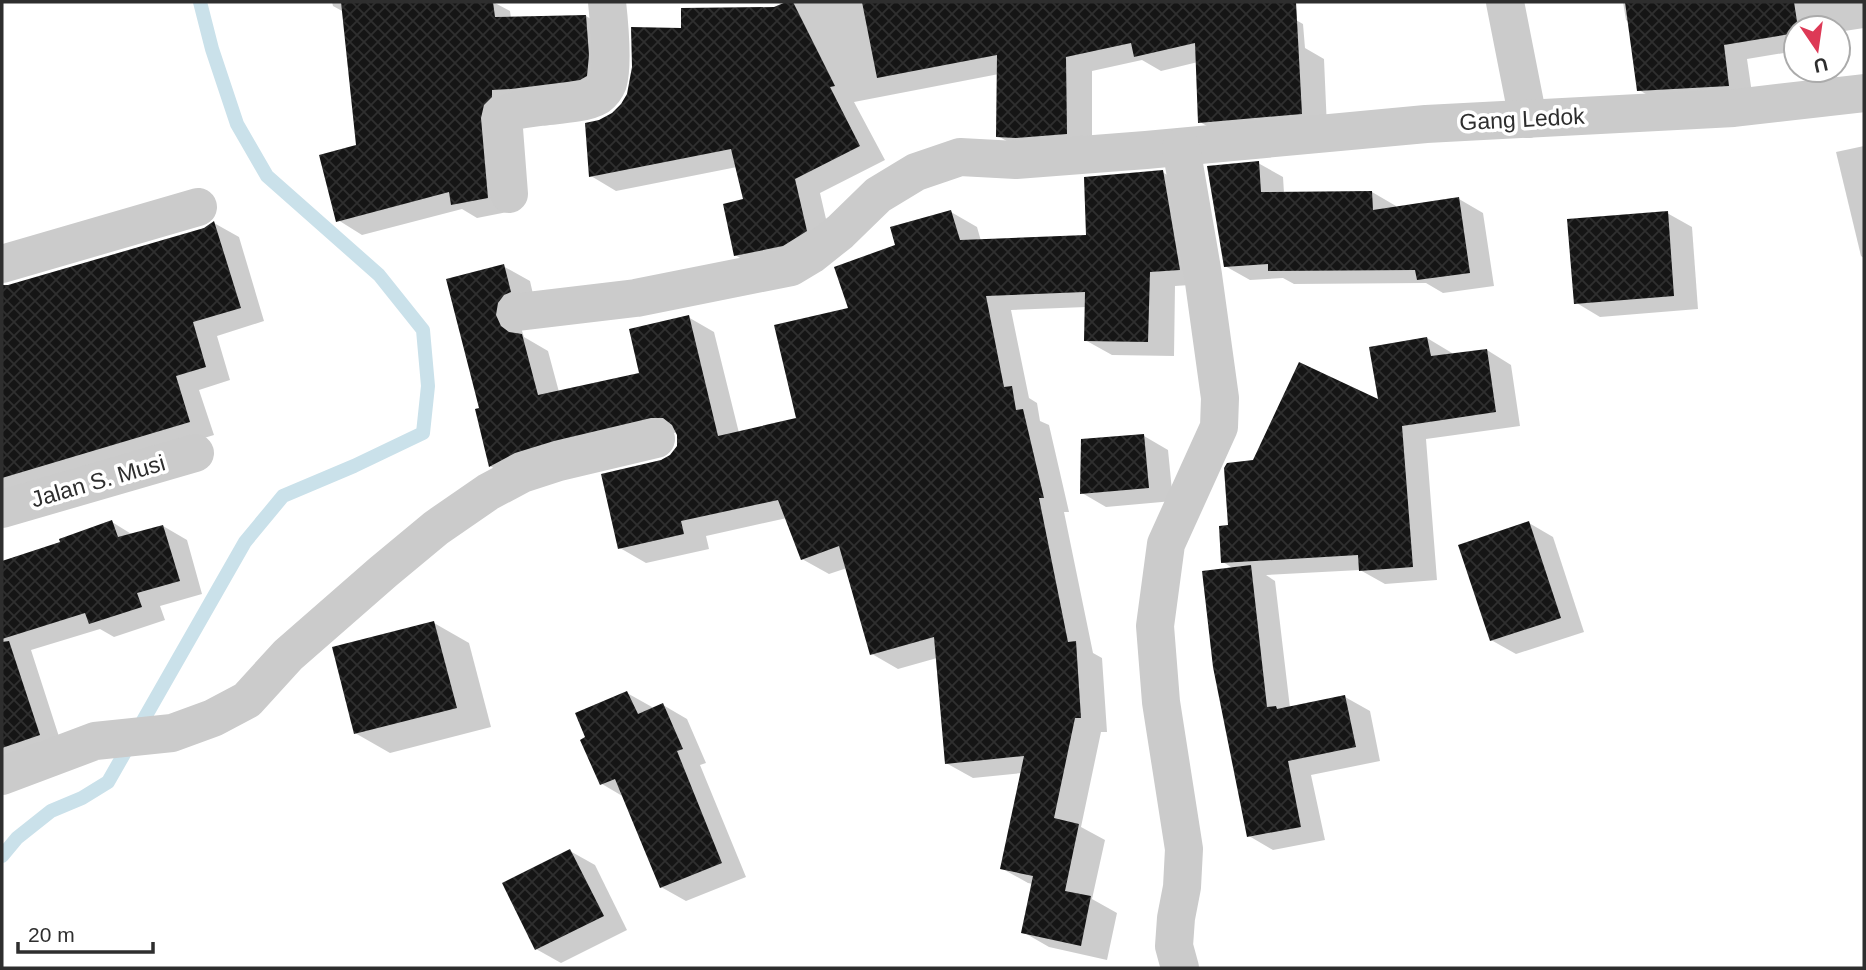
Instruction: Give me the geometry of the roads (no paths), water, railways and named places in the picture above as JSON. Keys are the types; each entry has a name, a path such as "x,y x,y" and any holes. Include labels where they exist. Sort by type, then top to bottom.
{"street":[{"path":"509,194 503,116 518,110 570,104 594,98 605,89 609,82 610,58 607,2"},
{"path":"1505,2 1528,119"},
{"name":"Gang Ledok","path":"518,312 636,298 791,267 840,232 878,195 916,172 960,157 1016,160 1426,124 1734,108 1864,93"},
{"path":"1180,968 1174,946 1184,849 1161,702 1155,626 1166,544 1219,427 1220,398 1181,147"},
{"path":"2,264 198,207"},
{"path":"2,776 95,741 172,733 213,718 247,700 288,655 383,572 436,528 488,492 522,474 559,462 656,439"},
{"name":"Jalan S. Musi","path":"2,509 195,453"}],"waterway":[{"path":"2,856 17,838 51,811 82,798 108,782 245,542 283,496 423,433 428,386 423,330 379,275 267,176 237,124 212,49 200,2"}]}
